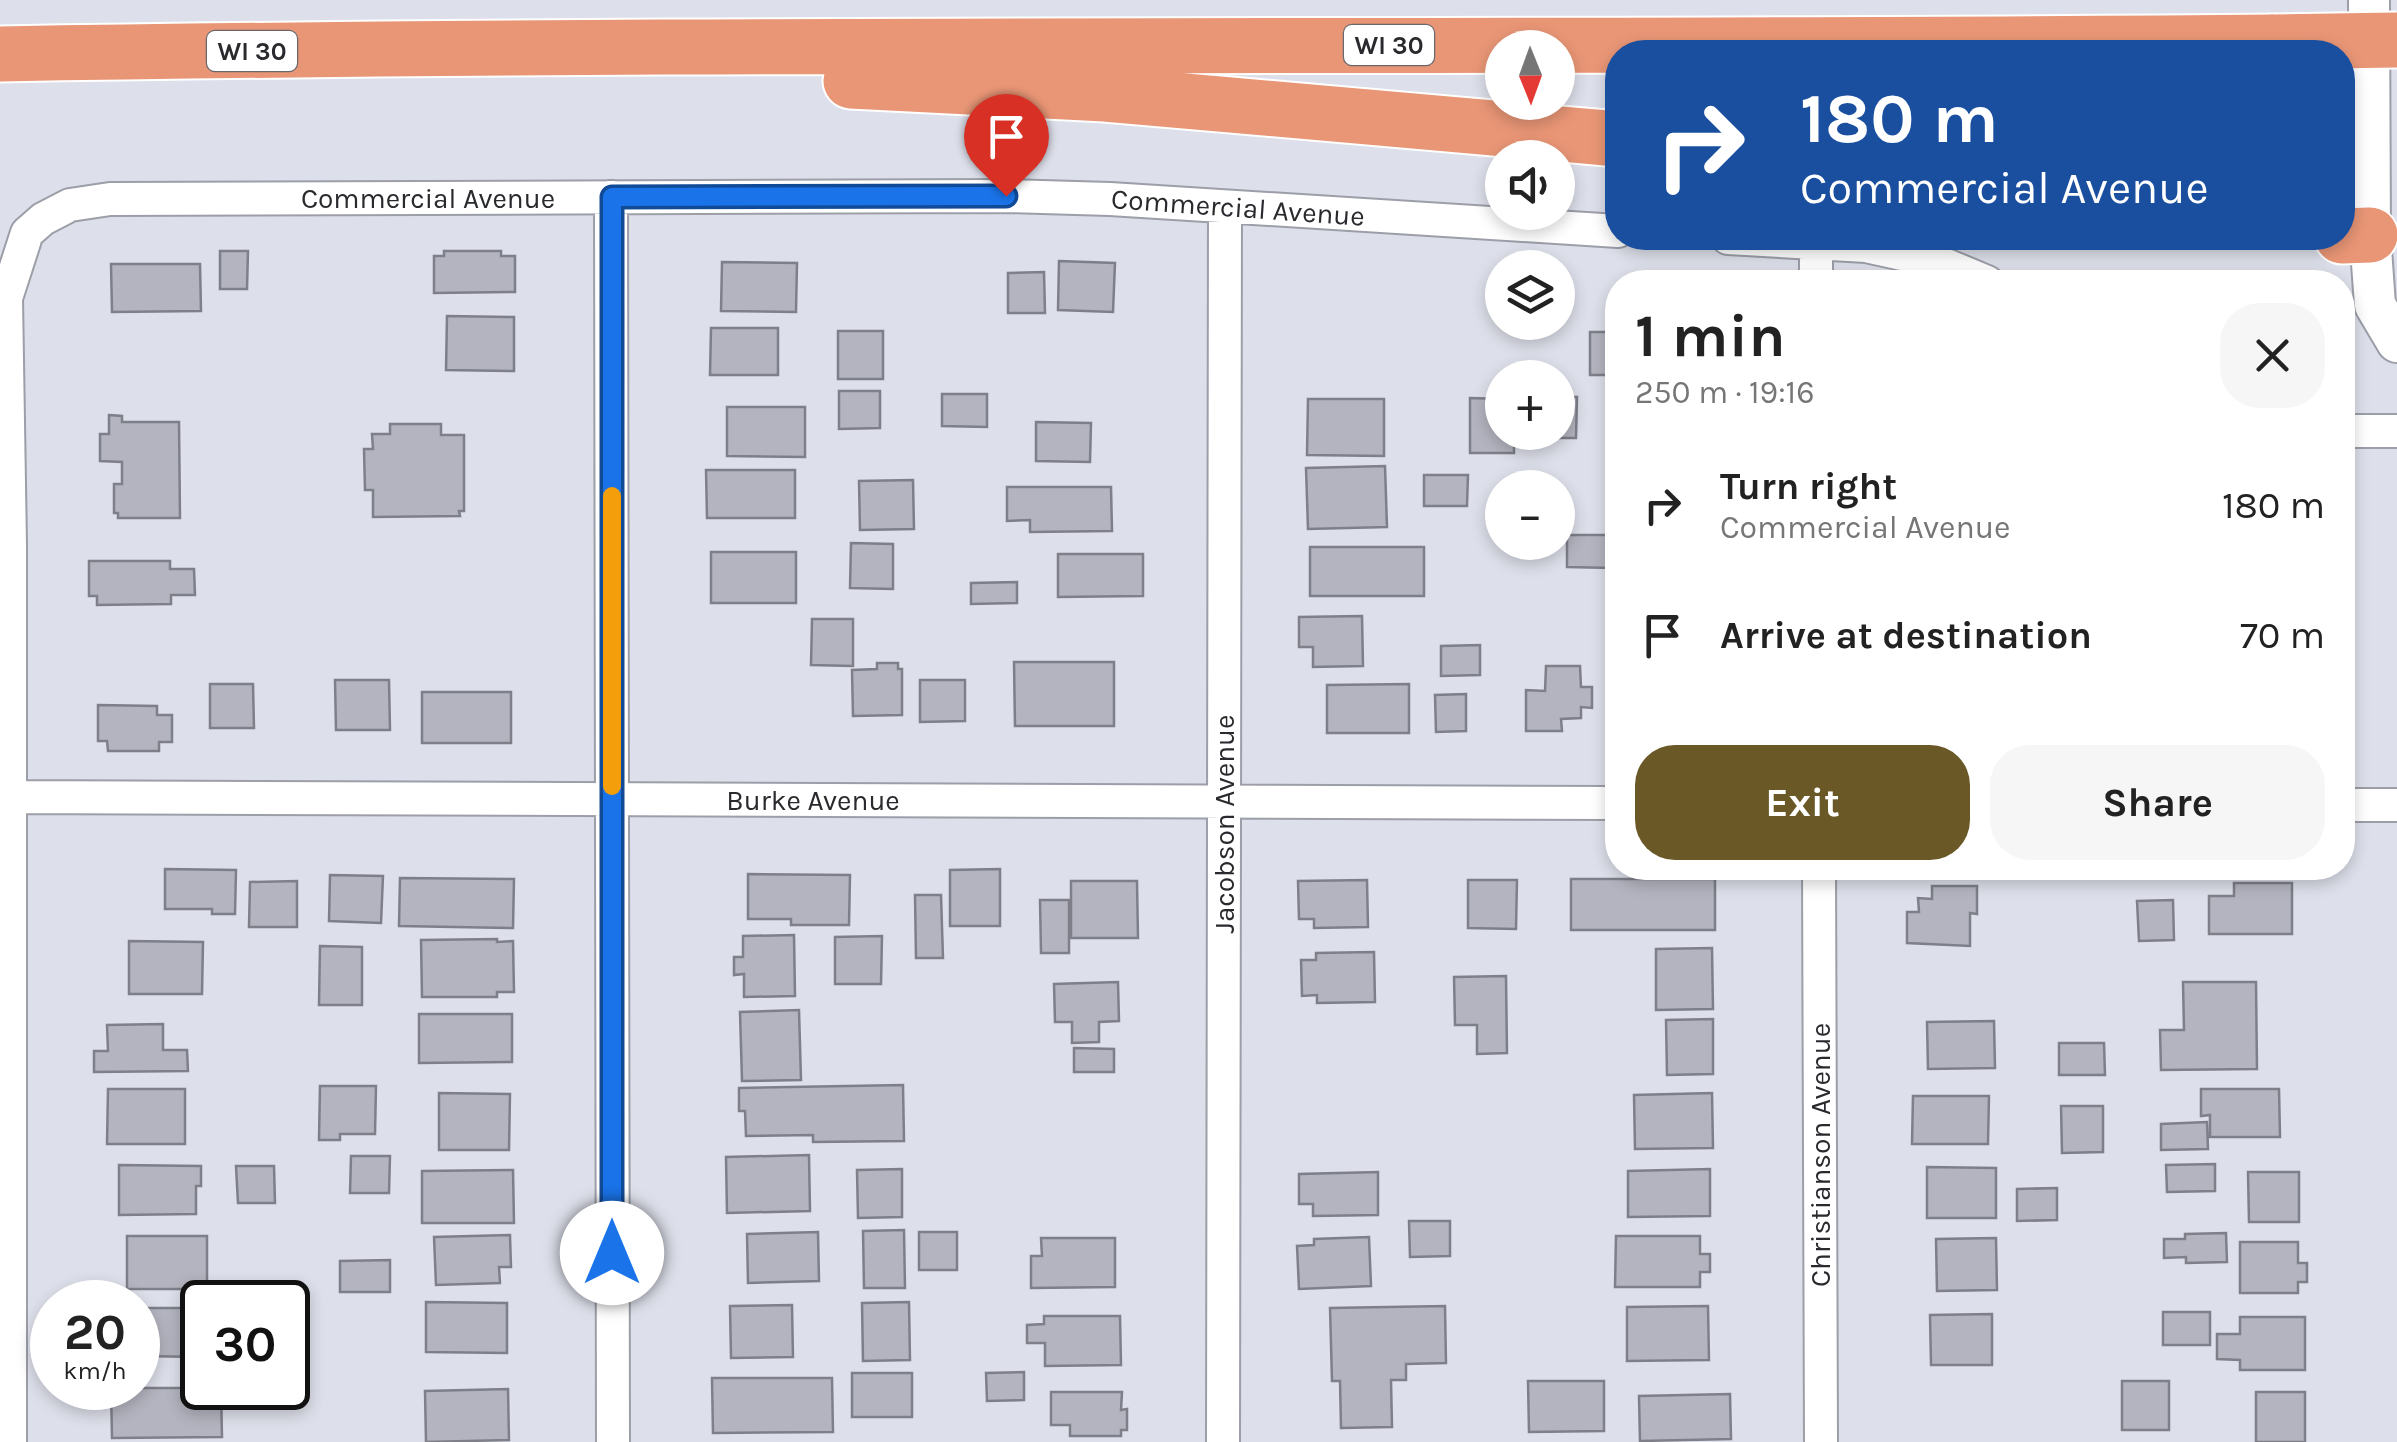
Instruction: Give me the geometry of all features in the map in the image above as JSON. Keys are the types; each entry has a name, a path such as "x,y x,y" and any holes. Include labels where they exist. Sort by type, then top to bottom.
{"highway":[{"name":"WI 30","path":"2355,41 2397,40"},
{"name":"WI 30","path":"0,54 1104,45 1605,46"},
{"path":"505,50 844,81 1105,94 1605,138"}],"street":[{"path":"2368,0 2370,235 2376,304 2397,342"},
{"name":"Commercial Avenue","path":"9,798 6,298 27,233 43,219 70,205 110,198 1006,196 1605,230"},
{"path":"612,197 613,1442"},
{"name":"Jacobson Avenue","path":"1223,1442 1224,207"},
{"path":"1884,250 1959,270"},
{"path":"2355,432 2397,431"},
{"path":"9,798 10,1442"},
{"name":"Burke Avenue","path":"9,798 1605,803"},
{"path":"2355,805 2397,805"},
{"name":"Christianson Avenue","path":"1818,880 1821,1442"}],"building":[{"path":"220,251 248,251 247,289 220,289"},
{"path":"444,251 501,251 501,256 515,256 515,292 434,293 434,256 444,256"},
{"path":"1059,261 1115,263 1113,312 1058,310"},
{"path":"722,262 797,263 796,312 721,311"},
{"path":"111,264 200,264 201,311 112,312"},
{"path":"1044,272 1045,313 1008,313 1008,273"},
{"path":"447,316 514,317 514,371 446,370"},
{"path":"711,328 778,328 778,375 710,375"},
{"path":"838,331 883,331 883,379 838,379"},
{"path":"1590,332 1605,332 1605,375 1590,375"},
{"path":"839,391 880,391 880,428 839,429"},
{"path":"942,394 987,394 987,427 942,426"},
{"path":"1470,398 1485,398 1485,450 1514,453 1470,453"},
{"path":"1308,399 1384,399 1384,456 1307,455"},
{"path":"727,407 805,407 805,457 727,456"},
{"path":"109,415 122,416 122,422 179,422 180,518 118,518 118,513 114,513 114,484 122,484 122,462 100,461 100,434 109,434"},
{"path":"1036,422 1091,423 1090,462 1036,461"},
{"path":"390,424 441,424 441,435 464,435 464,511 459,511 460,516 373,517 373,490 365,490 364,449 373,449 372,434 390,434"},
{"path":"1385,466 1387,527 1308,529 1306,468"},
{"path":"706,470 795,470 795,518 707,518"},
{"path":"1424,475 1468,475 1467,506 1424,506"},
{"path":"913,480 914,529 860,530 859,481"},
{"path":"1007,487 1111,487 1112,531 1030,532 1030,520 1007,521"},
{"path":"1575,535 1605,535 1605,568 1567,567 1567,560 1575,560"},
{"path":"851,543 893,544 893,589 850,588"},
{"path":"1310,547 1424,547 1424,596 1310,596"},
{"path":"711,552 796,552 796,603 711,603"},
{"path":"1058,554 1143,554 1143,596 1058,597"},
{"path":"89,561 170,561 170,569 194,569 195,595 171,595 171,604 97,605 97,596 89,596"},
{"path":"1017,582 1017,603 971,604 971,583"},
{"path":"1362,616 1363,666 1313,667 1313,647 1299,647 1299,617"},
{"path":"812,619 853,619 853,666 811,665"},
{"path":"1480,645 1480,675 1441,676 1441,646"},
{"path":"1014,662 1114,662 1114,726 1015,726"},
{"path":"877,663 898,663 898,669 902,669 902,715 853,716 852,670 877,669"},
{"path":"1546,666 1580,666 1581,687 1592,687 1592,708 1581,707 1581,718 1561,719 1562,731 1526,731 1526,690 1545,691"},
{"path":"335,680 389,680 390,730 336,730"},
{"path":"920,680 965,680 965,721 920,722"},
{"path":"210,684 253,684 254,728 210,728"},
{"path":"1409,684 1409,733 1327,733 1327,685"},
{"path":"422,692 511,692 511,743 422,743"},
{"path":"1466,694 1466,731 1436,732 1435,695"},
{"path":"98,705 157,706 157,715 172,715 172,742 159,742 159,751 108,751 107,741 98,741"},
{"path":"165,869 236,870 235,914 212,914 212,909 165,909"},
{"path":"1000,869 1000,926 950,926 950,870"},
{"path":"748,874 850,875 849,925 791,925 791,919 748,919"},
{"path":"330,875 383,876 381,923 329,921"},
{"path":"400,878 514,879 513,928 399,926"},
{"path":"1571,879 1715,880 1715,930 1571,930"},
{"path":"1367,880 1368,927 1314,928 1314,919 1299,919 1298,881"},
{"path":"1468,880 1517,880 1516,929 1468,928"},
{"path":"297,881 297,927 249,927 250,882"},
{"path":"1071,881 1137,881 1138,938 1071,938"},
{"path":"2234,883 2292,883 2292,934 2209,934 2209,896 2234,896"},
{"path":"1932,886 1977,886 1977,914 1970,913 1970,946 1907,943 1907,912 1919,912 1918,898 1932,899"},
{"path":"915,895 941,895 943,958 916,958"},
{"path":"1040,900 1069,900 1069,953 1041,953"},
{"path":"2173,900 2174,940 2139,941 2137,901"},
{"path":"794,935 795,996 744,997 744,974 734,975 734,957 743,957 743,936"},
{"path":"882,936 881,984 835,984 835,937"},
{"path":"421,940 513,941 514,992 497,992 497,997 422,997"},
{"path":"129,941 203,942 202,994 129,994"},
{"path":"320,946 362,947 362,1005 319,1005"},
{"path":"1712,948 1713,1009 1656,1010 1656,949"},
{"path":"1374,952 1375,1002 1317,1003 1317,995 1302,996 1301,960 1316,960 1316,953"},
{"path":"1506,976 1507,1053 1477,1054 1477,1025 1455,1025 1454,977"},
{"path":"1118,982 1119,1021 1099,1022 1099,1042 1072,1043 1072,1022 1055,1022 1054,984"},
{"path":"2183,982 2256,982 2257,1069 2161,1070 2160,1030 2184,1030"},
{"path":"799,1010 801,1080 742,1081 740,1012"},
{"path":"419,1014 512,1014 512,1062 419,1063"},
{"path":"1713,1019 1713,1074 1667,1075 1666,1020"},
{"path":"1994,1021 1995,1068 1928,1069 1927,1022"},
{"path":"163,1024 163,1050 187,1050 188,1071 94,1072 94,1051 108,1051 107,1025"},
{"path":"2059,1043 2104,1043 2105,1075 2059,1075"},
{"path":"1074,1048 1114,1049 1114,1072 1074,1072"},
{"path":"903,1085 904,1141 813,1142 813,1135 746,1136 745,1111 739,1111 739,1088"},
{"path":"320,1086 376,1086 375,1134 340,1134 340,1140 319,1140"},
{"path":"108,1089 185,1089 185,1144 107,1144"},
{"path":"2201,1089 2279,1089 2280,1137 2210,1137 2210,1115 2201,1116"},
{"path":"439,1093 510,1094 509,1150 439,1150"},
{"path":"1712,1093 1713,1148 1635,1149 1634,1095"},
{"path":"1913,1096 1989,1096 1988,1144 1912,1144"},
{"path":"2061,1106 2103,1106 2103,1152 2062,1153"},
{"path":"2207,1122 2208,1149 2161,1150 2161,1124"},
{"path":"809,1155 810,1211 727,1213 726,1157"},
{"path":"351,1156 390,1156 389,1193 350,1193"},
{"path":"2215,1164 2215,1191 2167,1192 2166,1165"},
{"path":"119,1165 201,1166 196,1214 119,1215"},
{"path":"236,1166 274,1166 275,1203 238,1203"},
{"path":"1927,1167 1996,1168 1996,1218 1927,1218"},
{"path":"902,1169 902,1217 858,1218 857,1170"},
{"path":"1710,1169 1710,1216 1628,1217 1628,1171"},
{"path":"513,1170 514,1223 422,1223 422,1171"},
{"path":"1378,1172 1378,1215 1313,1216 1313,1204 1299,1204 1299,1174"},
{"path":"2248,1172 2299,1172 2299,1222 2249,1222"},
{"path":"2057,1188 2057,1220 2017,1221 2017,1189"},
{"path":"1409,1221 1450,1221 1450,1256 1410,1257"},
{"path":"904,1230 905,1288 864,1288 863,1231"},
{"path":"818,1232 819,1281 748,1283 747,1234"},
{"path":"919,1232 957,1232 957,1270 919,1270"},
{"path":"2226,1233 2227,1262 2186,1263 2186,1257 2164,1258 2164,1239"},
{"path":"510,1235 511,1267 499,1267 500,1283 436,1285 434,1237"},
{"path":"127,1236 207,1236 207,1280 180,1280 180,1289 160,1289 160,1280 127,1280"},
{"path":"1616,1236 1700,1236 1700,1254 1710,1254 1710,1272 1700,1272 1700,1287 1615,1287"},
{"path":"1369,1237 1371,1286 1299,1289 1297,1246 1314,1245 1314,1239"},
{"path":"1041,1238 1115,1238 1115,1287 1031,1288 1031,1256 1042,1256"},
{"path":"1996,1238 1997,1290 1937,1291 1936,1239"},
{"path":"2240,1242 2298,1242 2298,1263 2307,1263 2307,1282 2298,1282 2298,1293 2240,1293"},
{"path":"390,1260 390,1292 340,1292 340,1261"},
{"path":"426,1302 507,1303 507,1353 426,1352"},
{"path":"909,1302 910,1360 863,1361 862,1303"},
{"path":"792,1305 793,1357 731,1358 730,1306"},
{"path":"1445,1306 1446,1363 1406,1364 1406,1380 1391,1380 1392,1427 1341,1428 1340,1381 1332,1381 1330,1308"},
{"path":"1708,1306 1709,1360 1627,1361 1627,1307"},
{"path":"160,1308 180,1308 180,1357 160,1356"},
{"path":"2163,1312 2210,1312 2210,1345 2163,1345"},
{"path":"1992,1314 1992,1365 1931,1365 1930,1315"},
{"path":"1044,1316 1120,1316 1121,1365 1045,1366 1045,1343 1027,1343 1027,1325 1044,1324"},
{"path":"2240,1317 2305,1317 2305,1370 2240,1370 2240,1360 2217,1359 2217,1334 2240,1334"},
{"path":"1024,1372 1024,1400 987,1401 986,1373"},
{"path":"852,1373 912,1373 912,1417 852,1417"},
{"path":"712,1378 832,1378 833,1432 713,1433"},
{"path":"1528,1381 1604,1381 1604,1431 1529,1432"},
{"path":"2122,1381 2169,1381 2169,1430 2122,1430"},
{"path":"160,1388 180,1388 180,1410 221,1410 222,1437 112,1438 111,1410 160,1410"},
{"path":"508,1389 509,1440 426,1442 425,1391"},
{"path":"1051,1392 1122,1392 1121,1410 1127,1409 1127,1430 1121,1430 1121,1436 1070,1436 1070,1425 1051,1425"},
{"path":"2256,1392 2305,1392 2305,1442 2256,1442"},
{"path":"1730,1394 1731,1439 1640,1441 1639,1396"}],"slow traffic":[{"path":"612,496 612,786"}],"route":[{"path":"612,1253 612,197 1006,196"}]}
